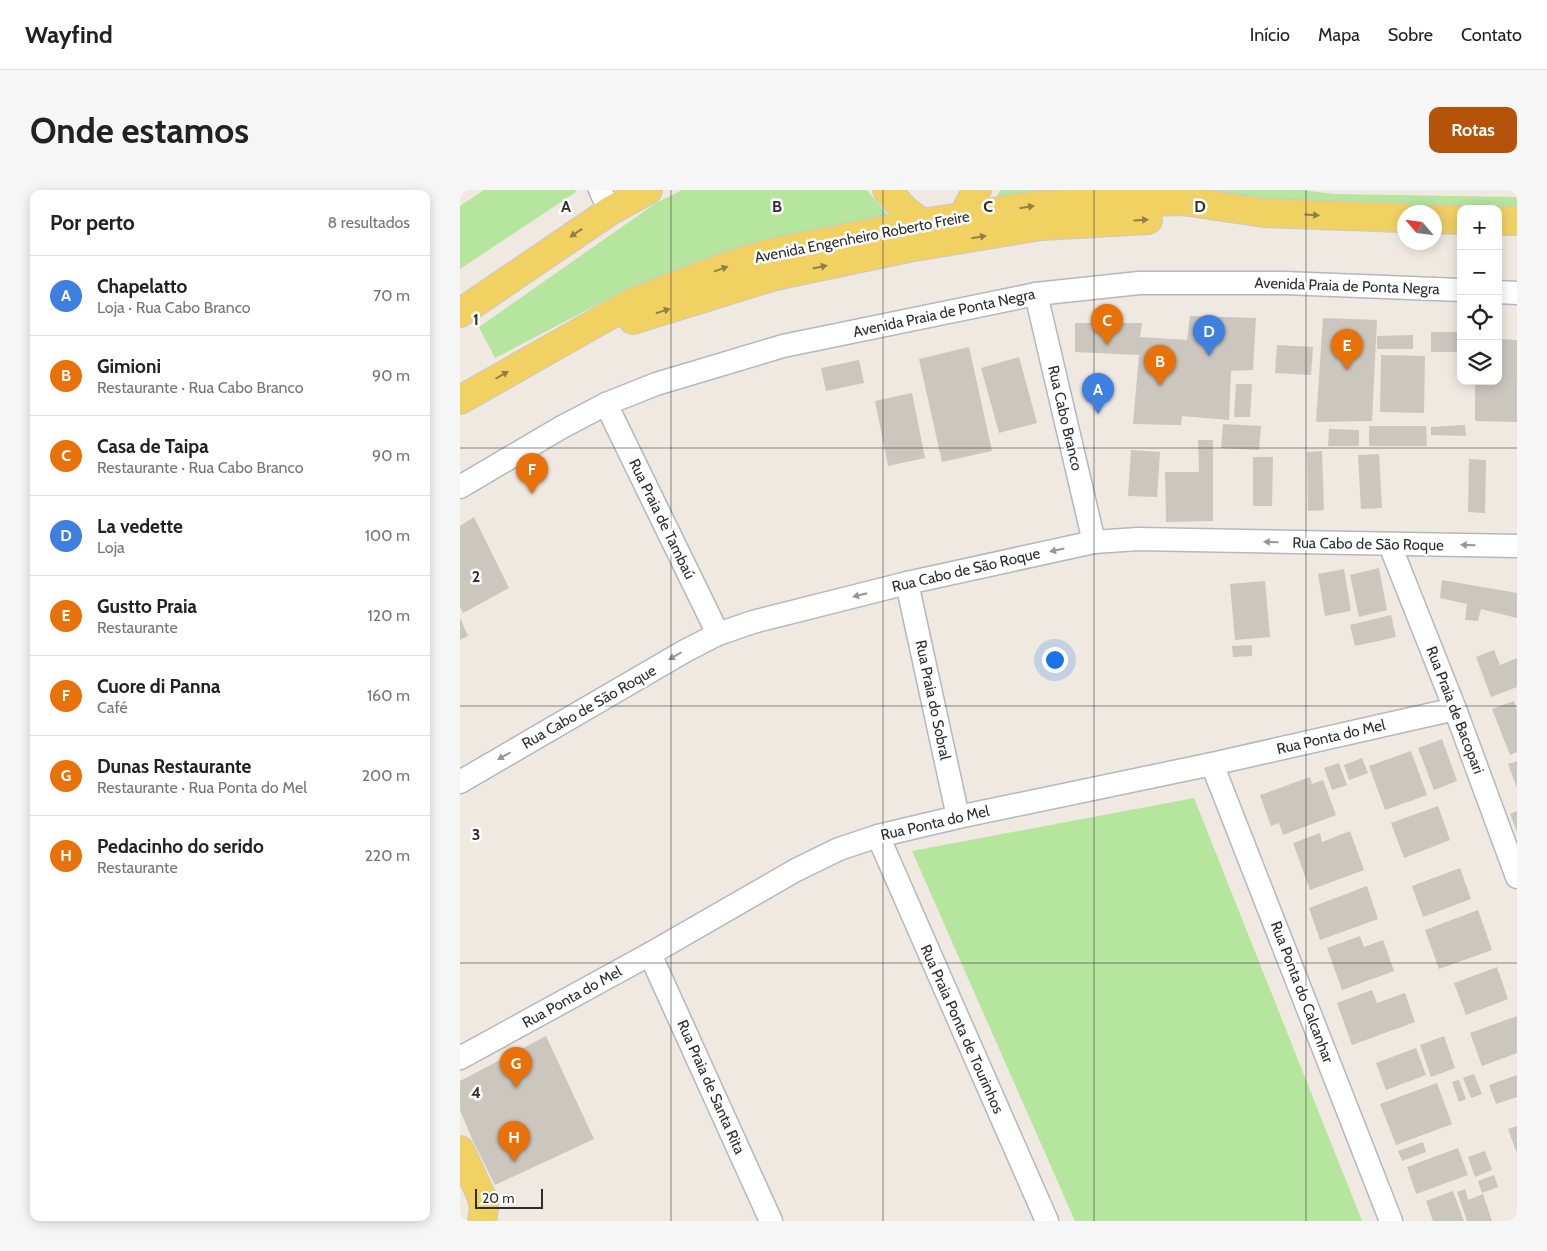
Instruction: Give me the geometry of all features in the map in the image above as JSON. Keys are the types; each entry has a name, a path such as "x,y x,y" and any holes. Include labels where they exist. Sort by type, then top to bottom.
{"main road":[{"path":"460,313 618,198 648,190"},
{"path":"887,190 904,210 922,223"},
{"path":"962,217 978,190"},
{"name":"Avenida Engenheiro Roberto Freire","path":"460,400 633,302 727,266 774,252 922,223 1039,205 1183,201 1264,213"},
{"name":"Avenida Engenheiro Roberto Freire","path":"566,340 775,276 908,248 1041,226 1264,213 1397,218"},
{"path":"1442,219 1457,220"},
{"path":"1502,221 1517,221"},
{"path":"460,1150 481,1195 484,1208 482,1221"},
{"path":"460,1213 468,1221"}],"street":[{"name":"Avenida Praia de Ponta Negra","path":"460,487 562,427 606,404 656,384 784,346 1036,294 1139,283 1284,283 1457,290"},
{"path":"1502,292 1517,293"},
{"name":"Rua Cabo Branco","path":"1036,294 1094,542"},
{"name":"Rua Praia de Tambaú","path":"606,404 718,634"},
{"name":"Rua Cabo de São Roque","path":"460,782 685,651 718,634 753,622 907,583 1094,542 1138,539 1517,546"},
{"name":"Rua Praia de Bacopari","path":"1390,544 1455,709 1517,877"},
{"name":"Rua Praia do Sobral","path":"907,583 958,817"},
{"name":"Rua Ponta do Mel","path":"460,1058 650,954 796,870 839,850 878,836 1455,709"},
{"name":"Rua Ponta do Calcanhar","path":"1212,764 1392,1221"},
{"name":"Rua Praia Ponta de Tourinhos","path":"878,836 1047,1221"},
{"name":"Rua Praia de Santa Rita","path":"650,954 771,1221"}],"green space":[{"path":"484,190 575,190 576,192 460,269 460,206"},
{"path":"682,190 867,190 893,221 747,249 614,296 495,358 479,327 656,203"},
{"path":"1000,190 1302,190 1334,194 1517,197 1517,210 1502,210 1502,205 1457,205 1457,209 1442,209 1442,205 1397,205 1397,208 995,201"},
{"path":"1194,798 1362,1221 1075,1221 912,851"}],"building":[{"path":"1190,316 1256,318 1253,370 1231,371 1229,420 1182,416 1181,425 1133,424 1139,355 1075,352 1075,323 1142,323 1140,337 1187,340"},
{"path":"1323,318 1377,320 1372,421 1316,422"},
{"path":"1431,332 1457,332 1457,352 1431,352"},
{"path":"1413,335 1413,349 1377,349 1377,336"},
{"path":"1502,339 1517,340 1517,422 1475,421 1475,385 1502,385"},
{"path":"1277,345 1313,347 1311,375 1275,373"},
{"path":"969,347 992,451 942,462 919,359"},
{"path":"1381,355 1425,356 1424,413 1380,412"},
{"path":"1019,357 1037,423 999,433 981,368"},
{"path":"859,360 864,383 826,391 821,368"},
{"path":"1236,384 1252,384 1250,417 1234,417"},
{"path":"912,393 925,458 888,466 875,401"},
{"path":"1223,424 1261,426 1259,450 1221,448"},
{"path":"1465,425 1466,436 1431,435 1431,427"},
{"path":"1369,426 1426,426 1427,446 1369,446"},
{"path":"1329,429 1359,430 1359,446 1328,446"},
{"path":"1198,440 1213,440 1213,521 1166,522 1165,472 1199,472"},
{"path":"1131,450 1160,452 1157,497 1128,496"},
{"path":"1322,451 1324,510 1308,511 1307,452"},
{"path":"1379,454 1382,508 1361,509 1358,455"},
{"path":"1253,457 1273,457 1272,506 1253,506"},
{"path":"1469,459 1486,460 1485,513 1468,512"},
{"path":"474,517 509,588 463,613 460,607 460,526"},
{"path":"1379,568 1387,610 1359,617 1350,575"},
{"path":"1344,569 1351,611 1325,616 1318,574"},
{"path":"1442,580 1517,593 1517,618 1481,609 1478,621 1465,620 1467,604 1440,598"},
{"path":"1265,581 1270,637 1235,640 1230,584"},
{"path":"1391,615 1396,637 1355,646 1350,625"},
{"path":"460,618 468,636 460,640"},
{"path":"1252,645 1252,656 1233,657 1232,646"},
{"path":"1494,650 1500,665 1517,658 1517,687 1491,697 1476,657"},
{"path":"1514,701 1517,710 1517,752 1510,755 1492,709"},
{"path":"1442,739 1457,781 1434,790 1418,748"},
{"path":"1411,751 1427,795 1385,810 1369,766"},
{"path":"1362,758 1368,773 1349,780 1344,765"},
{"path":"1517,761 1517,788 1508,764"},
{"path":"1339,763 1347,785 1332,790 1324,768"},
{"path":"1310,777 1312,784 1323,780 1336,815 1283,835 1279,823 1271,826 1260,795"},
{"path":"1438,806 1450,840 1404,858 1391,823"},
{"path":"1517,811 1517,832 1510,814"},
{"path":"1350,831 1364,870 1310,890 1293,843 1320,833 1322,842"},
{"path":"1460,868 1471,899 1423,917 1412,886"},
{"path":"1367,886 1378,919 1320,940 1309,908"},
{"path":"1478,910 1492,950 1439,969 1425,930"},
{"path":"1360,936 1364,947 1383,940 1394,971 1342,990 1327,948"},
{"path":"1497,967 1508,999 1466,1015 1454,983"},
{"path":"1372,990 1377,1003 1405,993 1415,1022 1352,1045 1337,1003"},
{"path":"1517,1016 1517,1053 1482,1066 1470,1033"},
{"path":"546,1036 594,1139 495,1185 460,1110 460,1081"},
{"path":"1444,1036 1455,1068 1431,1077 1420,1045"},
{"path":"1416,1048 1426,1075 1386,1090 1376,1063"},
{"path":"1474,1074 1482,1094 1471,1098 1463,1078"},
{"path":"1517,1075 1517,1097 1496,1104 1489,1085"},
{"path":"1459,1080 1466,1099 1459,1102 1452,1082"},
{"path":"1437,1083 1452,1124 1396,1145 1380,1104"},
{"path":"1517,1126 1517,1154 1508,1129"},
{"path":"1423,1142 1426,1152 1402,1161 1398,1151"},
{"path":"1458,1148 1468,1175 1416,1194 1407,1167"},
{"path":"1485,1151 1492,1170 1475,1177 1468,1157"},
{"path":"1494,1175 1498,1187 1482,1193 1478,1181"},
{"path":"1465,1189 1468,1200 1483,1194 1492,1221 1467,1221 1457,1192"},
{"path":"1453,1191 1464,1221 1433,1221 1426,1201"}],"place":[{"name":"Casa de Taipa","path":"1107,345"},
{"name":"La vedette","path":"1209,356"},
{"name":"Gustto Praia","path":"1347,370"},
{"name":"Gimioni","path":"1160,386"},
{"name":"Chapelatto","path":"1098,414"},
{"name":"Cuore di Panna","path":"532,494"},
{"name":"Dunas Restaurante","path":"516,1088"},
{"name":"Pedacinho do serido","path":"514,1162"}]}
